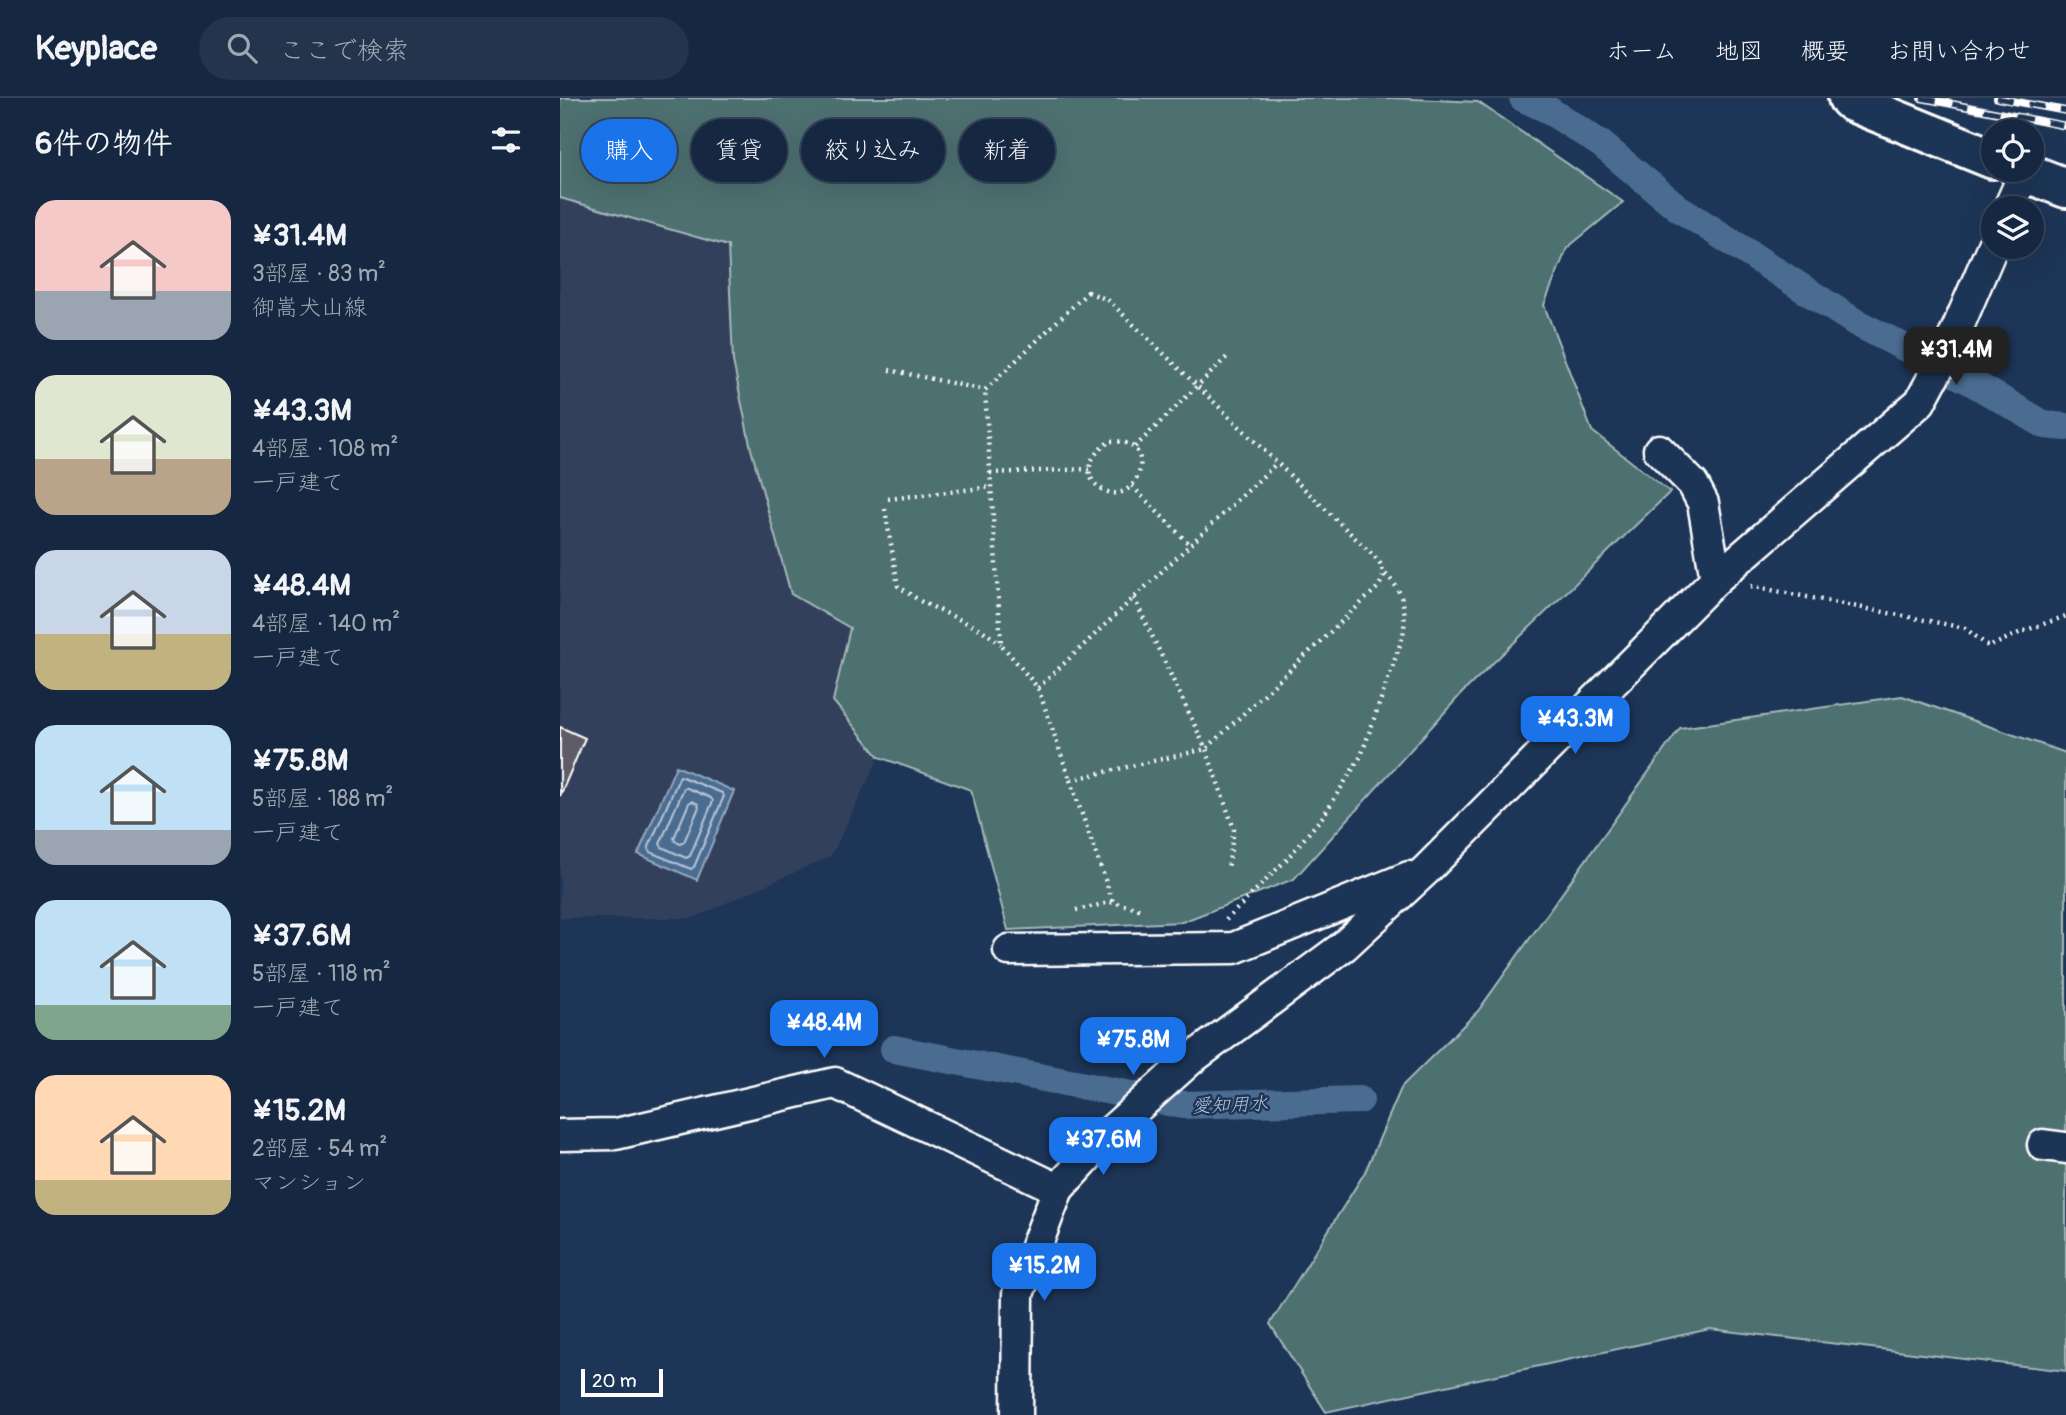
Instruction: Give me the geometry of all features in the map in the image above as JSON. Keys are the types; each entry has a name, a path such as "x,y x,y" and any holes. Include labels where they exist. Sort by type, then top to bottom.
{"main road":[{"path":"1848,98 1852,102 1981,154"},
{"path":"2044,179 2066,188"}],"street":[{"path":"1017,1415 1018,1294 1058,1189 1111,1131 1190,1060 1344,946 1426,870 1716,579 1920,402 1949,348 1987,259"},
{"path":"1660,450 1693,484 1703,503 1716,579"},
{"path":"1009,950 1234,948 1426,870"},
{"path":"560,1135 616,1134 835,1083 1058,1189"}],"path":[{"path":"1001,644 985,390 1088,292 1108,300 1378,560 1383,573 1382,581 1376,589 1206,749 1070,780"},
{"path":"1135,447 1229,355"},
{"path":"889,370 985,390"},
{"path":"1111,441 1123,441 1135,447 1142,461 1132,486 1120,494 1107,492 1095,484 1089,469 1099,448 1111,441"},
{"path":"1038,688 1277,463"},
{"path":"990,473 1089,469"},
{"path":"1132,486 1190,545"},
{"path":"888,499 991,487"},
{"path":"885,509 898,586 920,601 982,630 1001,644 1038,688 1113,902"},
{"path":"1194,948 1286,860 1324,815 1361,755 1403,636 1406,617 1403,598 1391,579 1383,573"},
{"path":"1716,579 1965,628 1989,647 2066,616"},
{"path":"1133,598 1206,749 1234,829 1228,869"},
{"path":"1076,910 1113,902 1143,909"}],"shaded area":[{"path":"560,198 728,246 733,361 751,449 791,594 850,628 833,701 879,757 831,856 693,918 560,918"}],"green space":[{"path":"560,98 1393,98 1478,102 1623,202 1567,248 1544,305 1592,431 1670,492 1462,693 1294,879 1182,922 1008,930 971,790 879,757 833,701 850,628 791,594 751,449 733,361 728,246 560,198"},
{"path":"1902,696 2066,753 2066,1371 1710,1329 1326,1412 1270,1324 1365,1172 1402,1086 1478,1011 1680,728"}],"water":[{"path":"676,766 734,791 697,880 638,854"}],"building":[{"path":"560,727 585,738 560,796"}],"waterway":[{"path":"1523,98 1547,109 1601,144 1677,207 1855,322 1968,380 2045,425 2066,427"},
{"name":"愛知用水","path":"894,1049 1183,1105 1360,1100"}],"railway":[{"path":"1921,98 2066,126"},
{"path":"1997,98 2066,111"}]}
